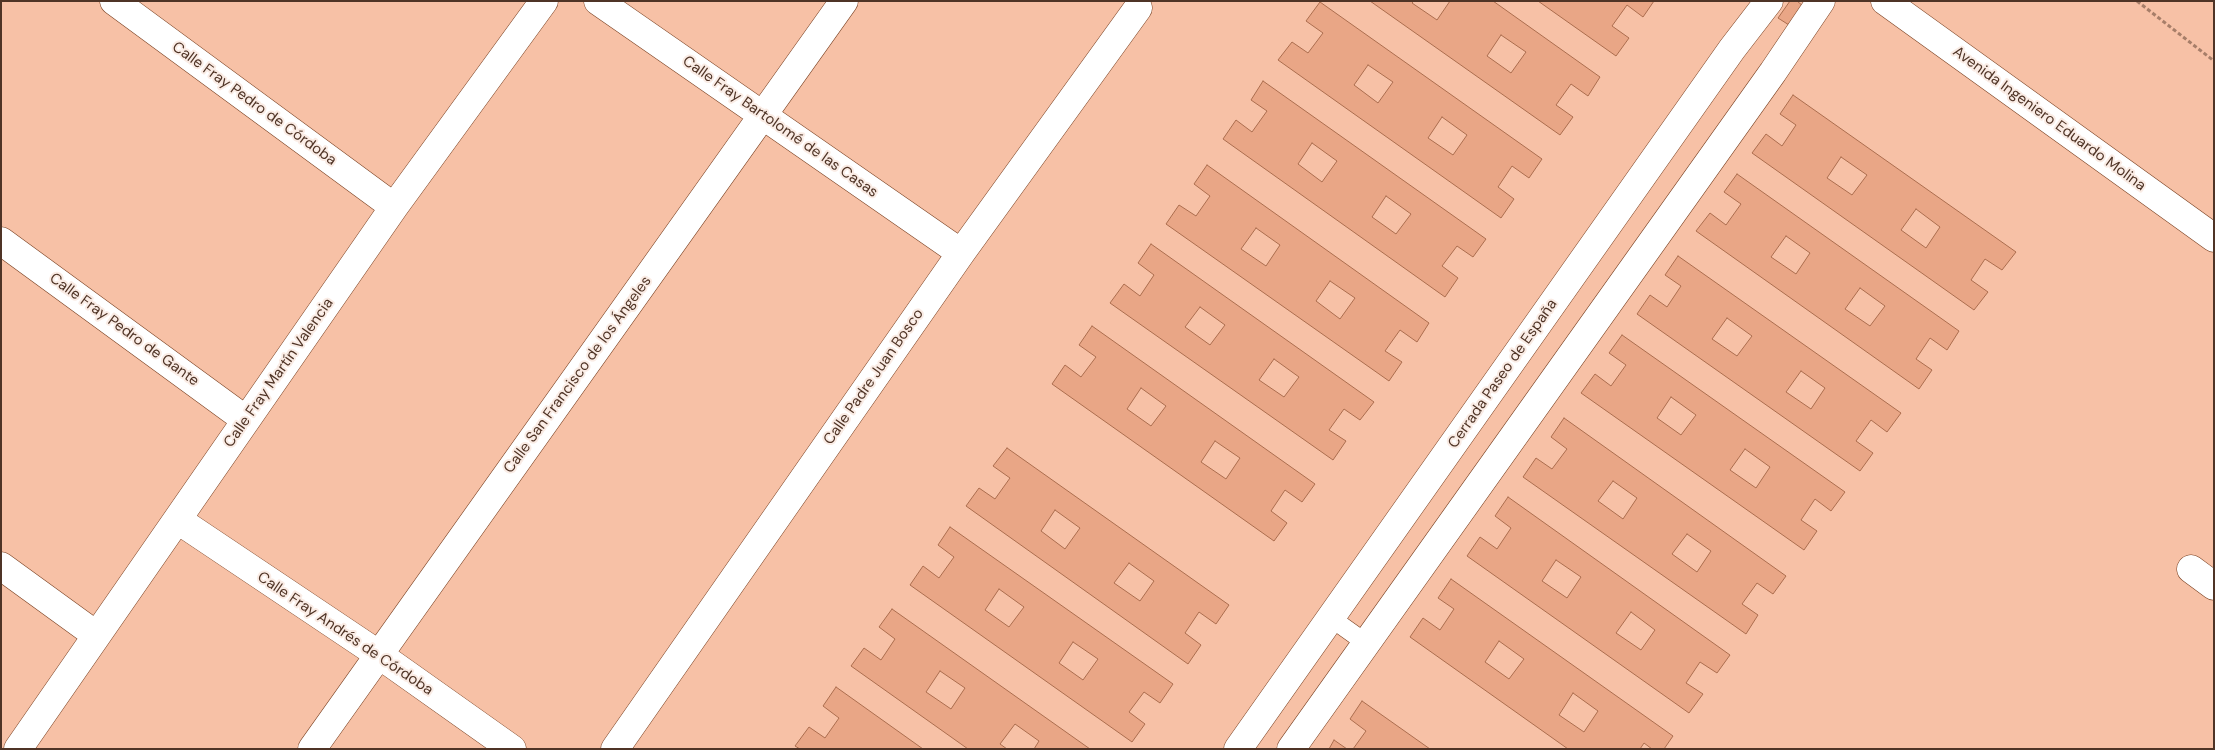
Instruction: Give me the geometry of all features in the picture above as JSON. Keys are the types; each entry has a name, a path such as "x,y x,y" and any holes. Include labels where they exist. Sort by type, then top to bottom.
{"street":[{"name":"Calle Fray Pedro de Córdoba","path":"114,1 394,207"},
{"name":"Calle Fray Martín Valencia","path":"18,749 394,207 544,1"},
{"name":"Calle Fray Bartolomé de las Casas","path":"598,1 961,253"},
{"name":"Calle San Francisco de los Ángeles","path":"312,749 844,1"},
{"name":"Cerrada Paseo de España","path":"1238,749 1732,49 1769,1"},
{"path":"1291,749 1767,80 1821,1"},
{"name":"Avenida Ingeniero Eduardo Molina","path":"1885,1 2214,238"},
{"name":"Calle Padre Juan Bosco","path":"614,749 961,253 1138,8"},
{"name":"Calle Fray Pedro de Gante","path":"1,241 246,420"},
{"name":"Calle Fray Andrés de Córdoba","path":"178,520 378,654 512,749"},
{"path":"1,566 96,634"},
{"path":"2191,569 2214,586"}],"lane":[{"path":"1331,618 1366,643"}],"path":[{"path":"2137,1 2214,61"}],"building":[{"path":"1370,1 1414,1 1412,3 1437,20 1450,1 1493,1 1600,77 1588,96 1571,84 1556,105 1573,117 1560,135","holes":["1501,35 1526,52 1511,73 1487,56"]},
{"path":"1538,1 1654,1 1643,17 1627,5 1612,26 1629,38 1616,56"},
{"path":"1790,1 1797,1 1803,6 1789,25 1778,18"},
{"path":"1320,2 1542,159 1529,178 1512,166 1498,187 1514,199 1501,218 1278,60 1292,42 1308,53 1323,33 1306,21","holes":["1368,65 1393,82 1378,103 1354,85","1442,117 1467,135 1453,155 1428,138"]},
{"path":"1263,81 1486,239 1473,257 1457,246 1442,266 1458,278 1445,297 1223,139 1236,120 1252,132 1267,111 1251,100","holes":["1312,143 1337,161 1322,182 1298,164","1386,196 1411,214 1396,234 1372,217"]},
{"path":"1793,95 2016,252 2002,270 1985,259 1971,280 1988,292 1974,310 1752,153 1766,134 1782,146 1796,125 1780,114","holes":["1841,157 1867,175 1852,195 1827,178","1916,209 1940,227 1926,248 1901,230"]},
{"path":"1207,165 1429,323 1417,342 1400,330 1385,351 1402,362 1389,381 1166,224 1179,205 1196,216 1210,196 1194,184","holes":["1256,228 1280,245 1266,266 1241,249","1330,281 1355,298 1340,319 1316,301"]},
{"path":"1737,174 1959,331 1947,350 1930,338 1916,359 1932,370 1919,389 1696,231 1710,213 1726,225 1741,204 1724,192","holes":["1786,236 1810,253 1796,274 1771,257","1860,288 1885,306 1870,326 1845,309"]},
{"path":"1151,244 1374,402 1360,420 1344,409 1329,430 1346,441 1333,460 1110,303 1124,284 1140,296 1154,275 1138,263","holes":["1200,307 1225,325 1210,345 1185,327","1274,359 1299,377 1284,397 1259,380"]},
{"path":"1678,256 1901,413 1887,432 1871,420 1856,441 1873,453 1860,471 1637,314 1650,295 1667,307 1681,286 1665,275","holes":["1727,318 1752,336 1737,356 1712,339","1801,371 1825,388 1811,409 1786,392"]},
{"path":"1092,326 1315,484 1302,502 1285,490 1271,511 1287,523 1274,541 1052,384 1065,365 1081,377 1096,357 1079,345","holes":["1141,388 1166,406 1151,426 1127,409","1215,441 1240,458 1226,479 1201,462"]},
{"path":"1622,335 1845,492 1831,511 1815,499 1801,520 1817,531 1804,550 1581,393 1595,374 1611,386 1626,365 1609,353","holes":["1671,397 1696,415 1681,435 1657,418","1745,449 1770,467 1756,488 1730,470"]},
{"path":"1564,418 1786,576 1773,594 1757,583 1742,604 1758,615 1746,634 1523,477 1536,458 1552,469 1567,449 1551,437","holes":["1613,481 1637,498 1623,519 1598,501","1687,534 1711,551 1697,572 1672,554"]},
{"path":"1007,448 1229,605 1216,624 1199,612 1185,633 1201,645 1188,664 966,506 979,488 995,499 1010,478 993,466","holes":["1055,510 1080,528 1065,549 1041,531","1129,563 1154,581 1140,601 1114,583"]},
{"path":"1508,497 1730,655 1717,673 1700,662 1686,683 1703,694 1689,713 1467,556 1480,537 1497,549 1511,528 1495,516","holes":["1556,560 1581,577 1567,598 1542,581","1631,612 1655,630 1641,650 1616,633"]},
{"path":"950,527 1173,684 1160,703 1144,692 1129,712 1145,724 1132,742 910,585 923,566 939,578 954,557 938,545","holes":["999,589 1024,607 1009,627 985,610","1073,642 1098,659 1083,680 1059,663"]},
{"path":"1451,579 1673,736 1664,749 1652,749 1644,743 1640,749 1568,749 1410,637 1423,618 1440,630 1454,609 1438,598","holes":["1499,641 1524,659 1509,679 1485,662","1573,693 1598,711 1584,732 1559,715"]},
{"path":"892,609 1090,749 1034,749 1039,741 1015,724 1000,744 1007,749 968,749 851,666 864,648 881,660 895,639 879,627","holes":["940,671 965,688 951,709 926,692"]},
{"path":"836,687 923,749 800,749 795,746 809,727 825,738 839,718 823,706"},
{"path":"1362,701 1430,749 1353,749 1366,731 1350,719"},
{"path":"1334,740 1347,749 1329,749"}]}
